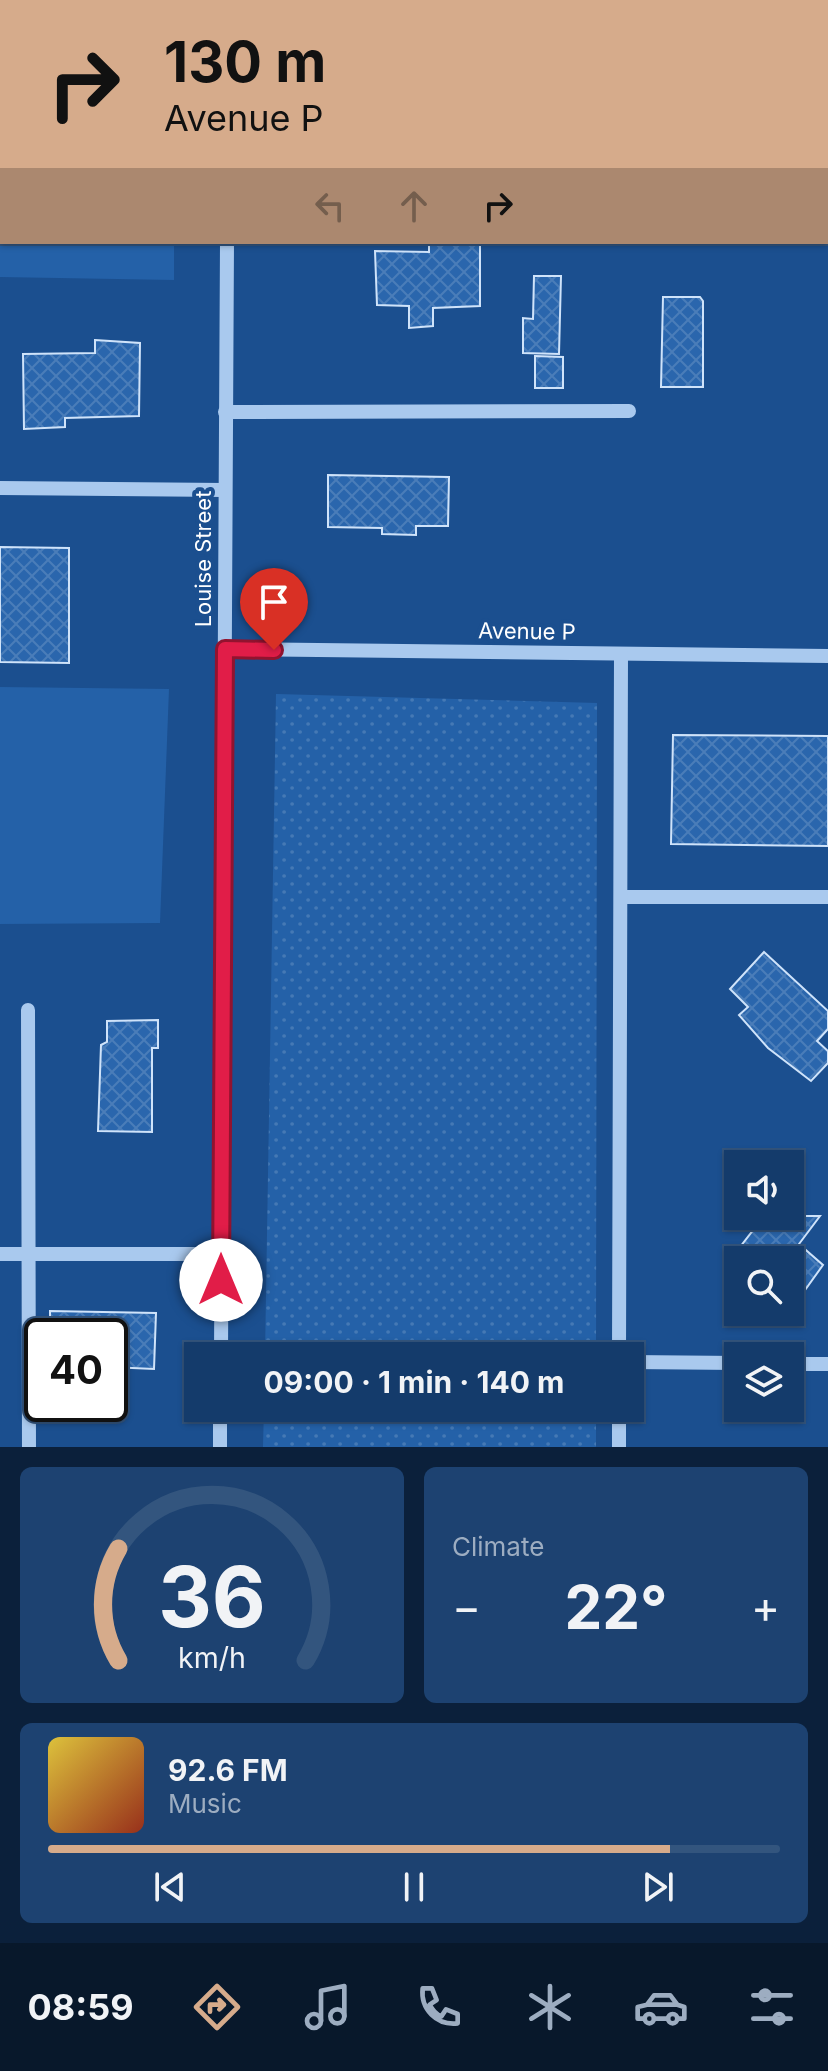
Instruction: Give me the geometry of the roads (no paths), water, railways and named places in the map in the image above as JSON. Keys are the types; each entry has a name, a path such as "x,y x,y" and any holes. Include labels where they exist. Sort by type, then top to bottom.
{"street":[{"name":"Louise Street","path":"221,1342 227,244"},
{"path":"225,412 629,411"},
{"path":"0,488 225,490"},
{"name":"Avenue P","path":"225,649 828,656"},
{"path":"619,1342 621,654"},
{"path":"621,897 828,897"},
{"path":"28,1010 29,1447"},
{"path":"0,1254 221,1254"},
{"path":"644,1362 724,1363"},
{"path":"804,1364 828,1364"},
{"path":"220,1422 220,1447"},
{"path":"619,1422 619,1447"}]}
